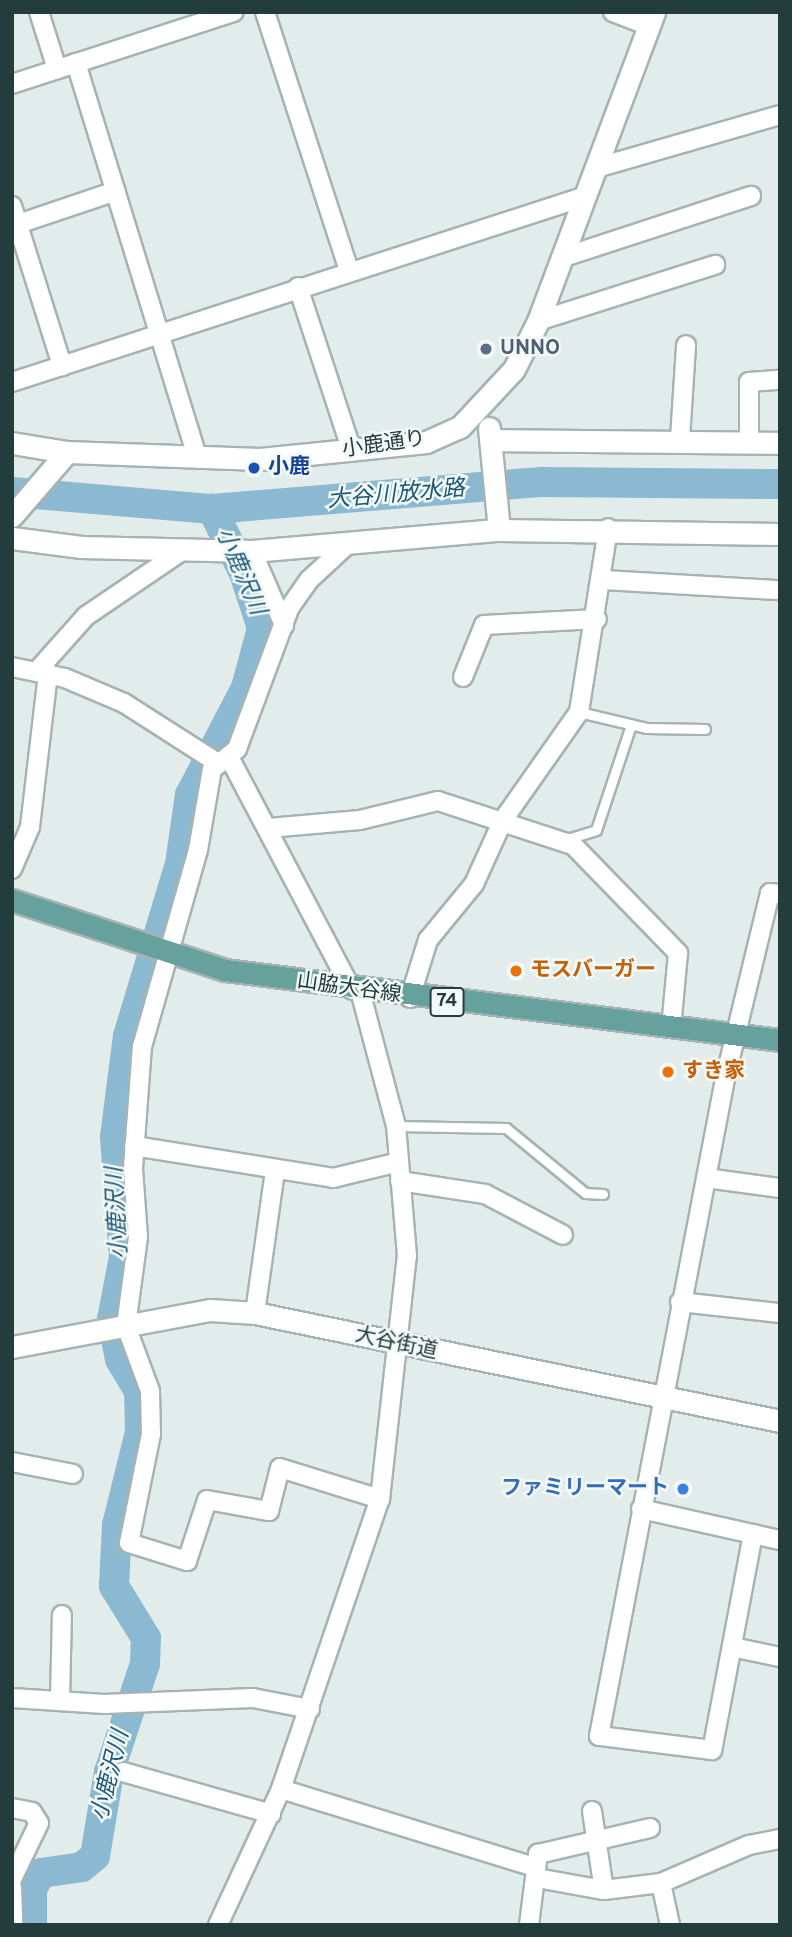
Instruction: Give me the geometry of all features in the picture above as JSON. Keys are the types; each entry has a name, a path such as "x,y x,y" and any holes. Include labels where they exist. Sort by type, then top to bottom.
{"main road":[{"name":"山脇大谷線","path":"12,900 156,950 225,970 410,998 780,1040"}],"street":[{"path":"39,12 57,69"},
{"path":"12,84 234,12"},
{"path":"265,12 349,270"},
{"path":"613,12 652,19"},
{"name":"小鹿通り","path":"12,443 67,452 198,459 352,451 426,442 481,411 514,369 538,321 652,19"},
{"path":"76,63 198,459"},
{"path":"596,168 780,115"},
{"path":"62,366 15,215 116,191"},
{"path":"12,382 349,270 586,196"},
{"path":"561,258 751,197"},
{"path":"538,321 715,265"},
{"path":"298,287 352,451"},
{"path":"680,439 686,345"},
{"path":"749,442 749,382 780,380"},
{"path":"481,411 494,448 499,530"},
{"path":"494,448 680,439 780,443"},
{"path":"12,516 67,452"},
{"path":"410,998 428,940 474,884 503,820 579,712 604,580 608,528"},
{"path":"12,538 183,550 252,551 499,530 608,528 780,534"},
{"path":"348,544 309,580 284,625 224,760 208,779 198,850 156,950 142,1046 134,1146 138,1237 126,1326 150,1391 151,1434 129,1543 187,1561 207,1500 269,1511 280,1468 380,1499"},
{"path":"12,869 30,827 42,672 86,616 183,550"},
{"path":"252,551 284,625"},
{"path":"604,580 780,590"},
{"path":"463,677 484,625 597,619"},
{"path":"12,667 42,672 124,703 224,760 269,828 356,990 396,1126 407,1256 400,1346 380,1499 281,1789 218,1925"},
{"path":"269,828 360,820 438,801 573,845 678,953 671,1028"},
{"path":"753,1534 712,1750 600,1736 661,1394 736,1035 770,892 780,894"},
{"path":"134,1146 275,1171 333,1178 399,1162"},
{"path":"255,1313 275,1171"},
{"path":"706,1178 780,1188"},
{"path":"400,1181 485,1194 563,1235"},
{"path":"680,1302 780,1313"},
{"name":"大谷街道","path":"12,1347 104,1332 210,1310 255,1313 400,1346 661,1394 780,1420"},
{"path":"12,1462 73,1474"},
{"path":"641,1508 780,1540"},
{"path":"60,1700 62,1615"},
{"path":"732,1647 780,1657"},
{"path":"12,1698 253,1698 310,1709"},
{"path":"123,1772 271,1814"},
{"path":"281,1789 534,1872 604,1890 661,1883 749,1845 780,1839"},
{"path":"12,1808 32,1812 39,1823 12,1879"},
{"path":"593,1811 604,1890"},
{"path":"529,1925 538,1854 650,1828"},
{"path":"661,1883 670,1925"},
{"path":"12,1886 13,1913"}],"lane":[{"path":"579,712 631,725 705,729"},
{"path":"561,841 596,830 631,725"},
{"path":"396,1126 506,1128 585,1193 603,1194"}],"waterway":[{"name":"大谷川放水路","path":"12,492 212,509 542,482 780,484"},
{"name":"小鹿沢川","path":"32,1925 32,1889 41,1873 82,1867 95,1856 109,1772 145,1664 146,1638 114,1586 117,1525 140,1432 139,1391 120,1359 112,1319 124,1257 115,1137 128,1036 180,864 190,795 246,688 262,628 244,573 212,509"}],"place":[{"name":"UNNO","path":"486,349"},
{"name":"小鹿","path":"254,468"},
{"name":"モスバーガー","path":"516,971"},
{"name":"すき家","path":"668,1072"},
{"name":"ファミリーマート","path":"683,1489"}]}
